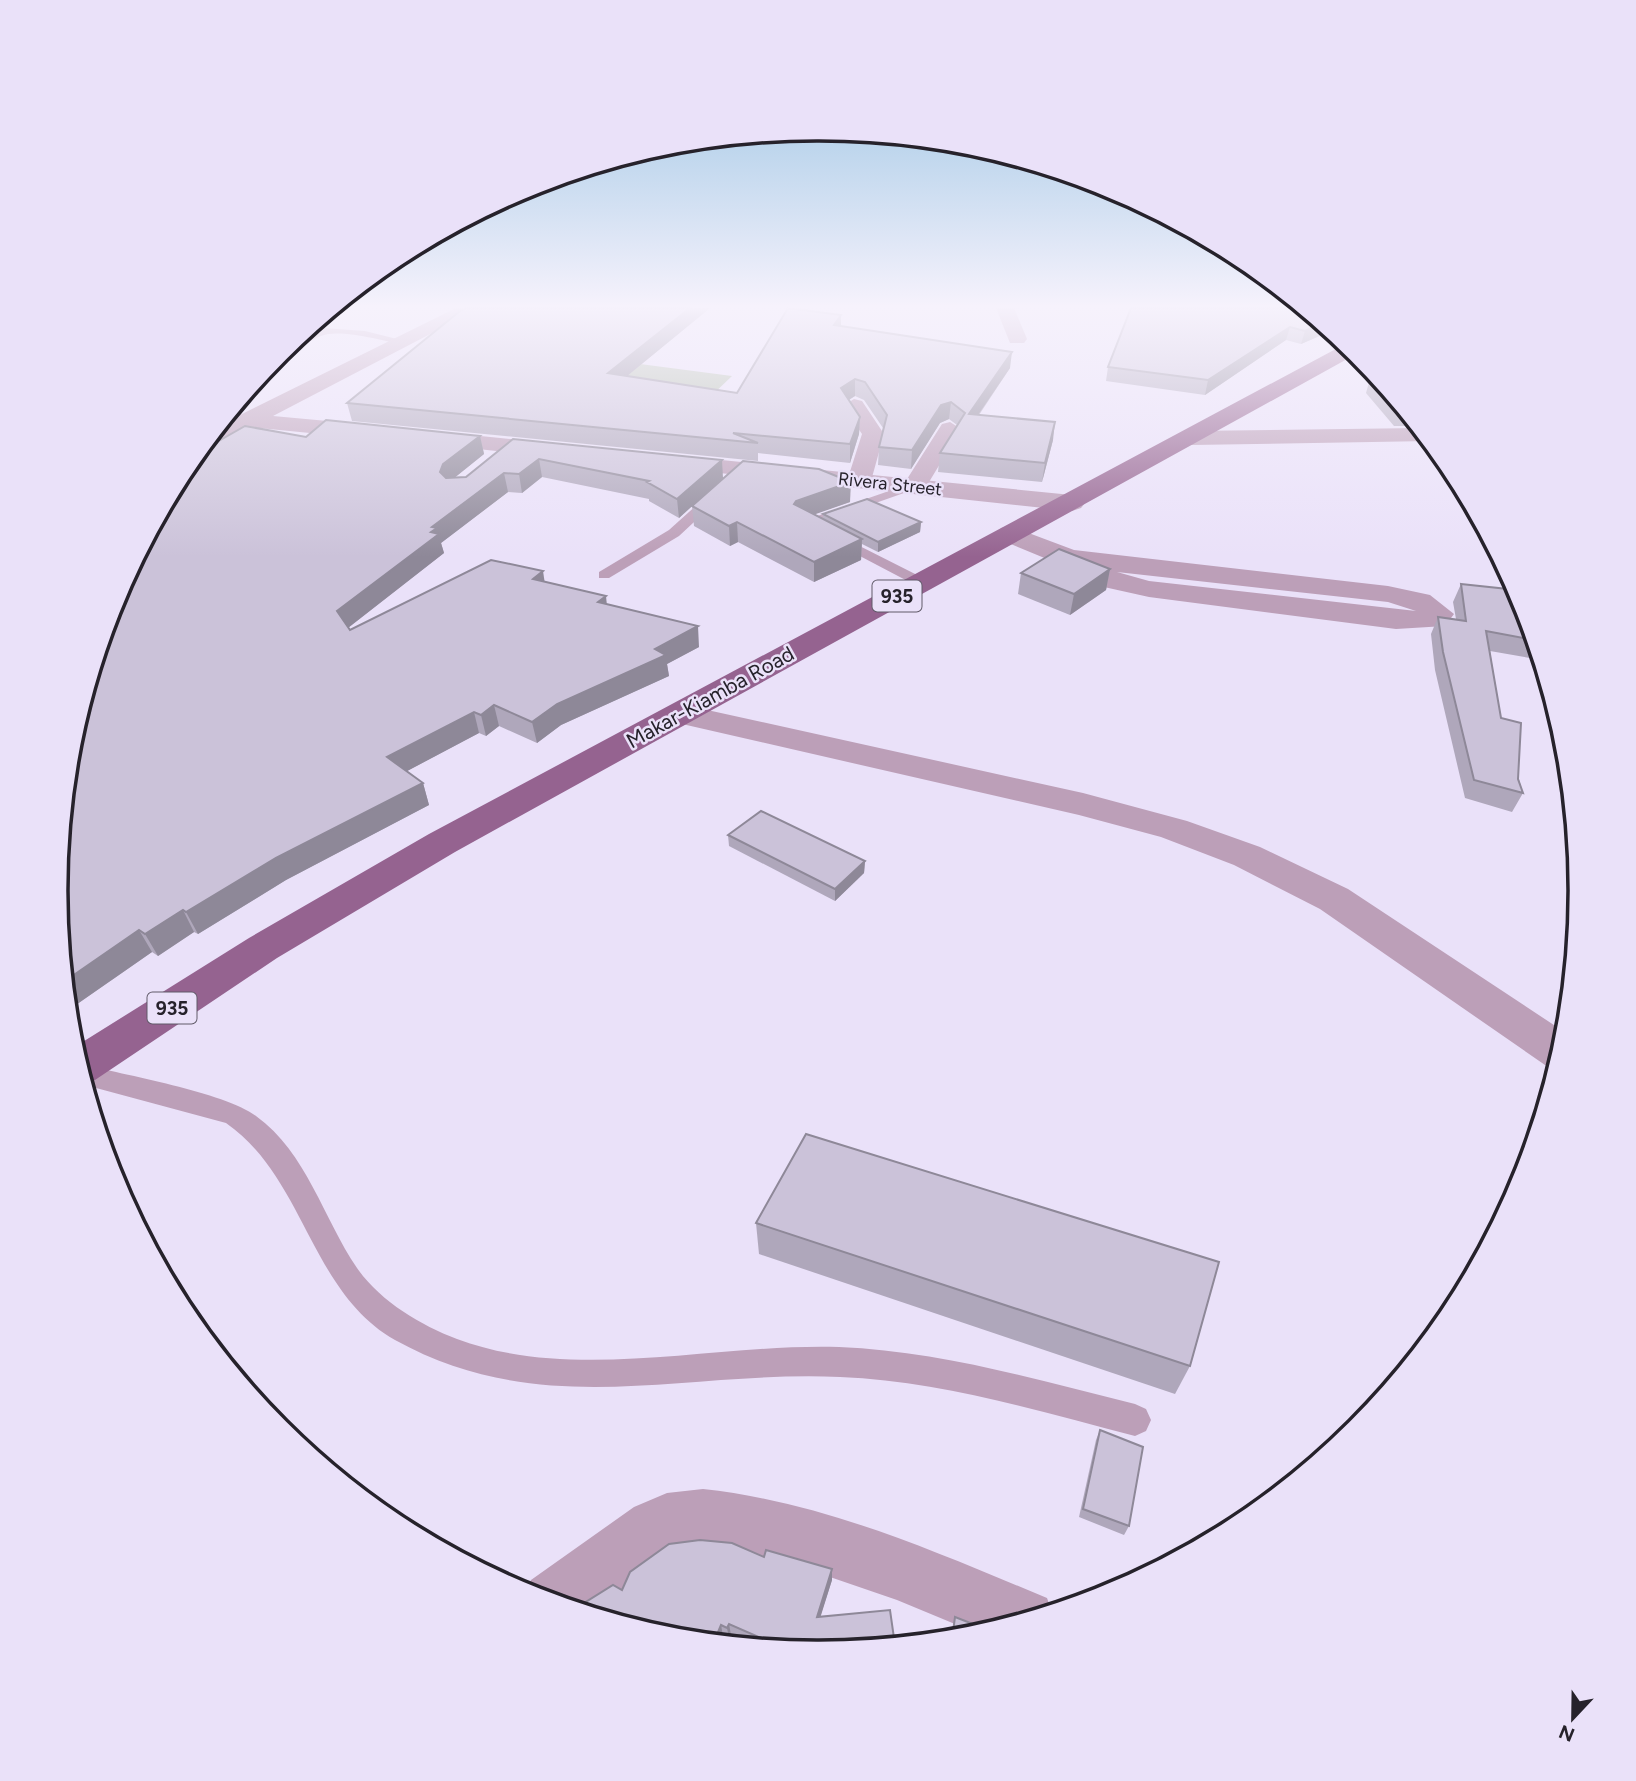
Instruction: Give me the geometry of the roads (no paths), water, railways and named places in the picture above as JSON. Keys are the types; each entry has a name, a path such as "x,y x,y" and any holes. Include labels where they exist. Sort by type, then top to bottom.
{"main road":[{"name":"Makar-Kiamba Road","path":"88,1061 263,948 442,843 1275,391"}],"street":[{"path":"223,434 306,391"},
{"path":"854,407 873,434 859,481"},
{"path":"248,420 580,453"},
{"path":"915,487 950,429"},
{"path":"1191,438 1414,435"},
{"path":"491,463 512,446"},
{"name":"Rivera Street","path":"648,460 1072,503"},
{"path":"1010,534 1069,558 1114,581 1149,589 1396,620 1436,620 1440,614 1420,601 1388,594 1069,558"},
{"path":"680,714 1083,804 1174,829 1247,856 1334,899 1551,1046"},
{"path":"563,1595 645,1534 666,1523 703,1519 764,1527 873,1560 1012,1615"}],"lane":[{"path":"604,575 674,533 744,470"},
{"path":"915,487 804,523 922,583"},
{"path":"92,1077 233,1114 253,1125 298,1183 349,1281 403,1328 448,1351 505,1368 573,1373 839,1362 865,1364 945,1373 1135,1420"}]}
